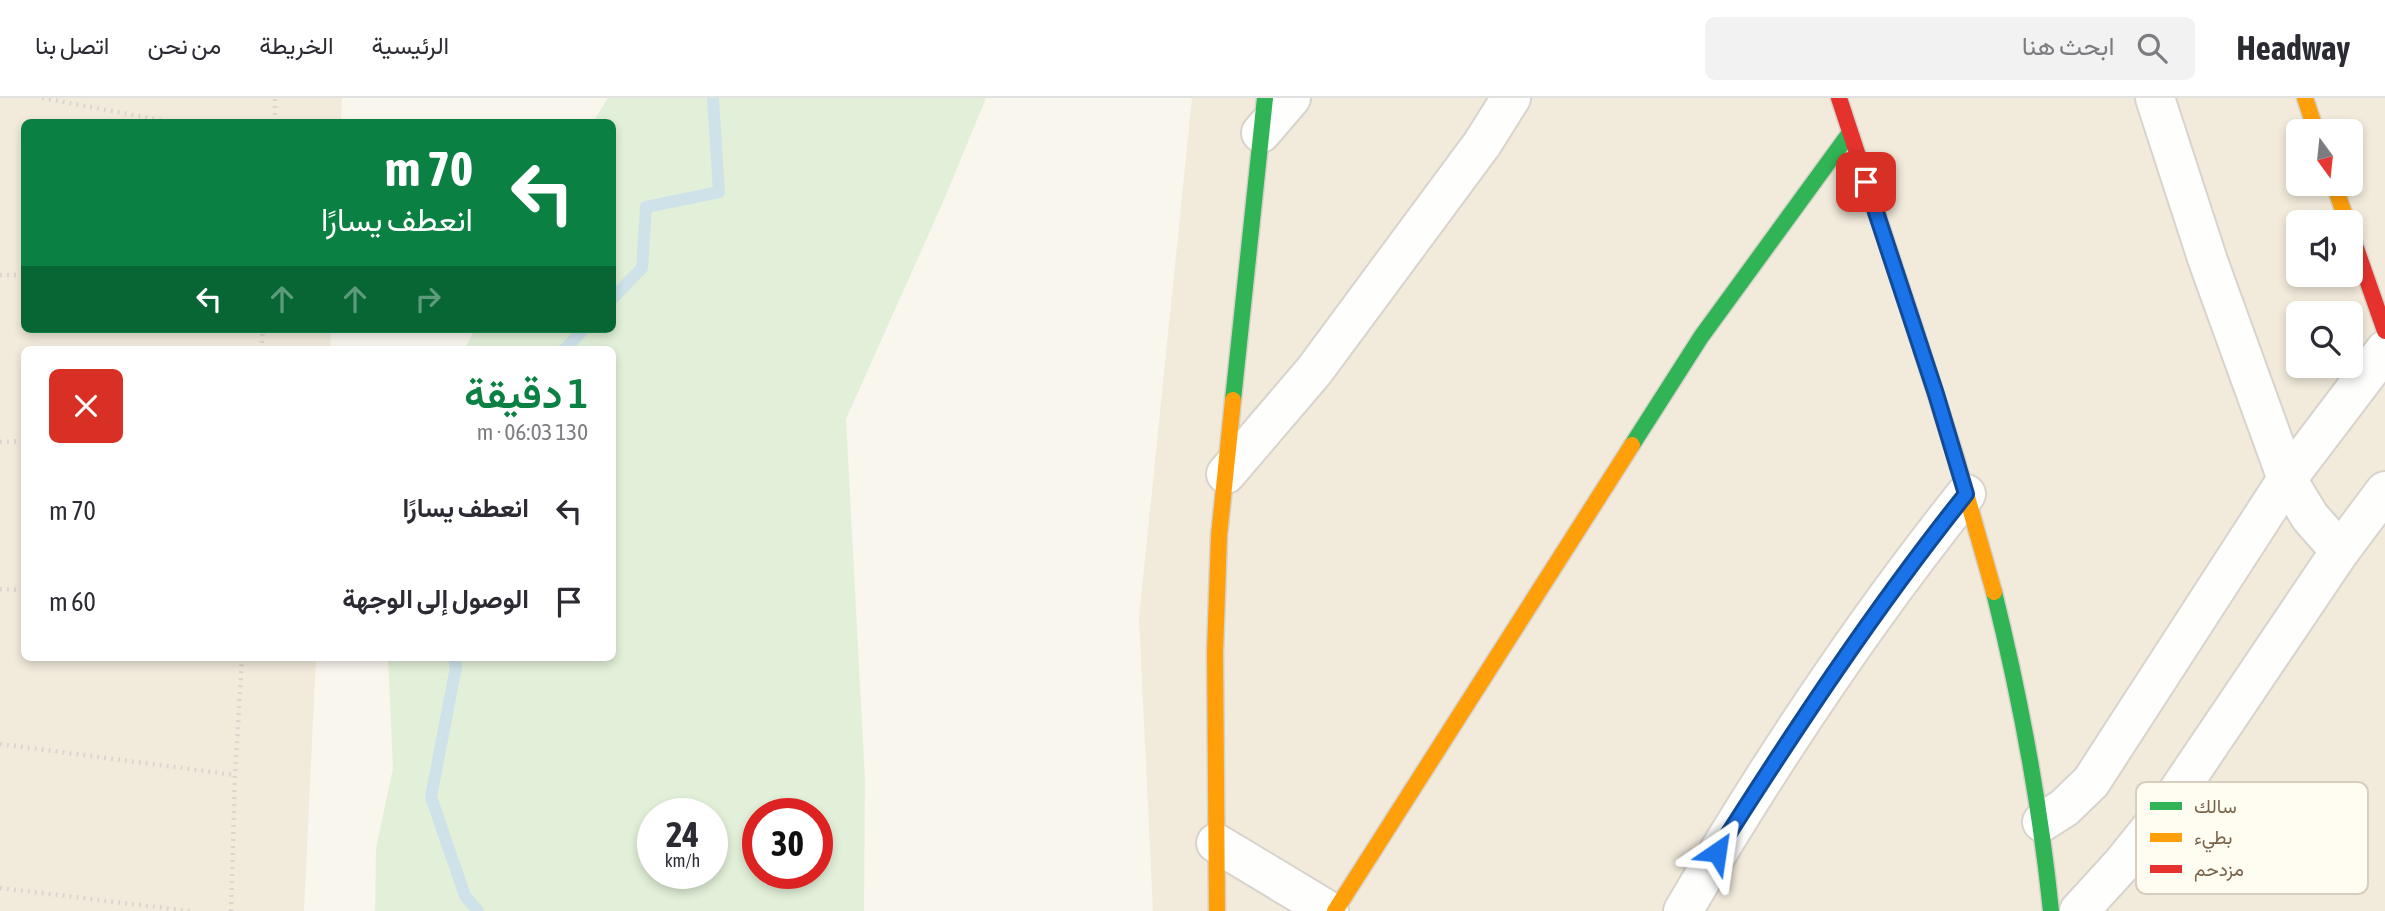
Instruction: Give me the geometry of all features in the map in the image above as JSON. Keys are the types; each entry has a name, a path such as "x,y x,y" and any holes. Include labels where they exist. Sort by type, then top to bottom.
{"street":[{"path":"1217,911 1215,652 1219,536 1263,116 1291,98"},
{"path":"1226,474 1314,371 1482,144 1511,98"},
{"path":"1839,98 1936,394 2003,624 2042,822 2051,911"},
{"path":"2155,98 2208,261 2287,479 2310,517 2340,551"},
{"path":"2305,98 2312,119"},
{"path":"1335,911 1701,337 1849,134"},
{"path":"2363,268 2385,331"},
{"path":"2042,822 2064,808 2091,782 2287,479 2385,351"},
{"path":"2184,782 2340,551 2385,491"},
{"path":"1683,911 1717,852 1806,713 1923,548 1966,494"},
{"path":"1216,843 1329,911"},
{"path":"2079,911 2136,847"}],"path":[{"path":"41,98 155,119"},
{"path":"275,98 275,119"},
{"path":"0,275 21,275"},
{"path":"0,442 21,441"},
{"path":"0,589 21,590"},
{"path":"231,911 242,661"},
{"path":"0,744 235,775"},
{"path":"0,888 190,911"}],"shaded area":[{"path":"0,98 342,98 341,119 21,119 21,333 331,333 330,346 21,346 21,661 316,661 304,911 0,911"},
{"path":"1192,98 2385,98 2385,911 1153,911 1139,618"}],"green space":[{"path":"608,98 986,98 944,200 846,419 865,780 864,911 375,911 376,848 393,768 388,661 616,661 616,346 466,346 473,333 616,333 616,119 595,119"}],"waterway":[{"path":"616,295 642,268 646,207 719,192 713,98"},
{"path":"568,346 580,333"},
{"path":"455,661 456,667 431,797 465,896 478,911"}],"traffic: fast":[{"path":"1233,400 1265,98"},
{"path":"1632,445 1701,337 1849,134"},
{"path":"1994,592 2028,750 2051,911"}],"traffic: slow":[{"path":"2305,98 2312,119"},
{"path":"2338,196 2343,210"},
{"path":"1915,329 1956,458 1994,592"},
{"path":"1217,911 1215,652 1219,536 1233,400"},
{"path":"1335,911 1632,445"}],"traffic: jam":[{"path":"1839,98 1915,329"},
{"path":"2363,268 2385,331"}],"route":[{"path":"1717,852 1865,627 1966,494 1866,182"}]}
